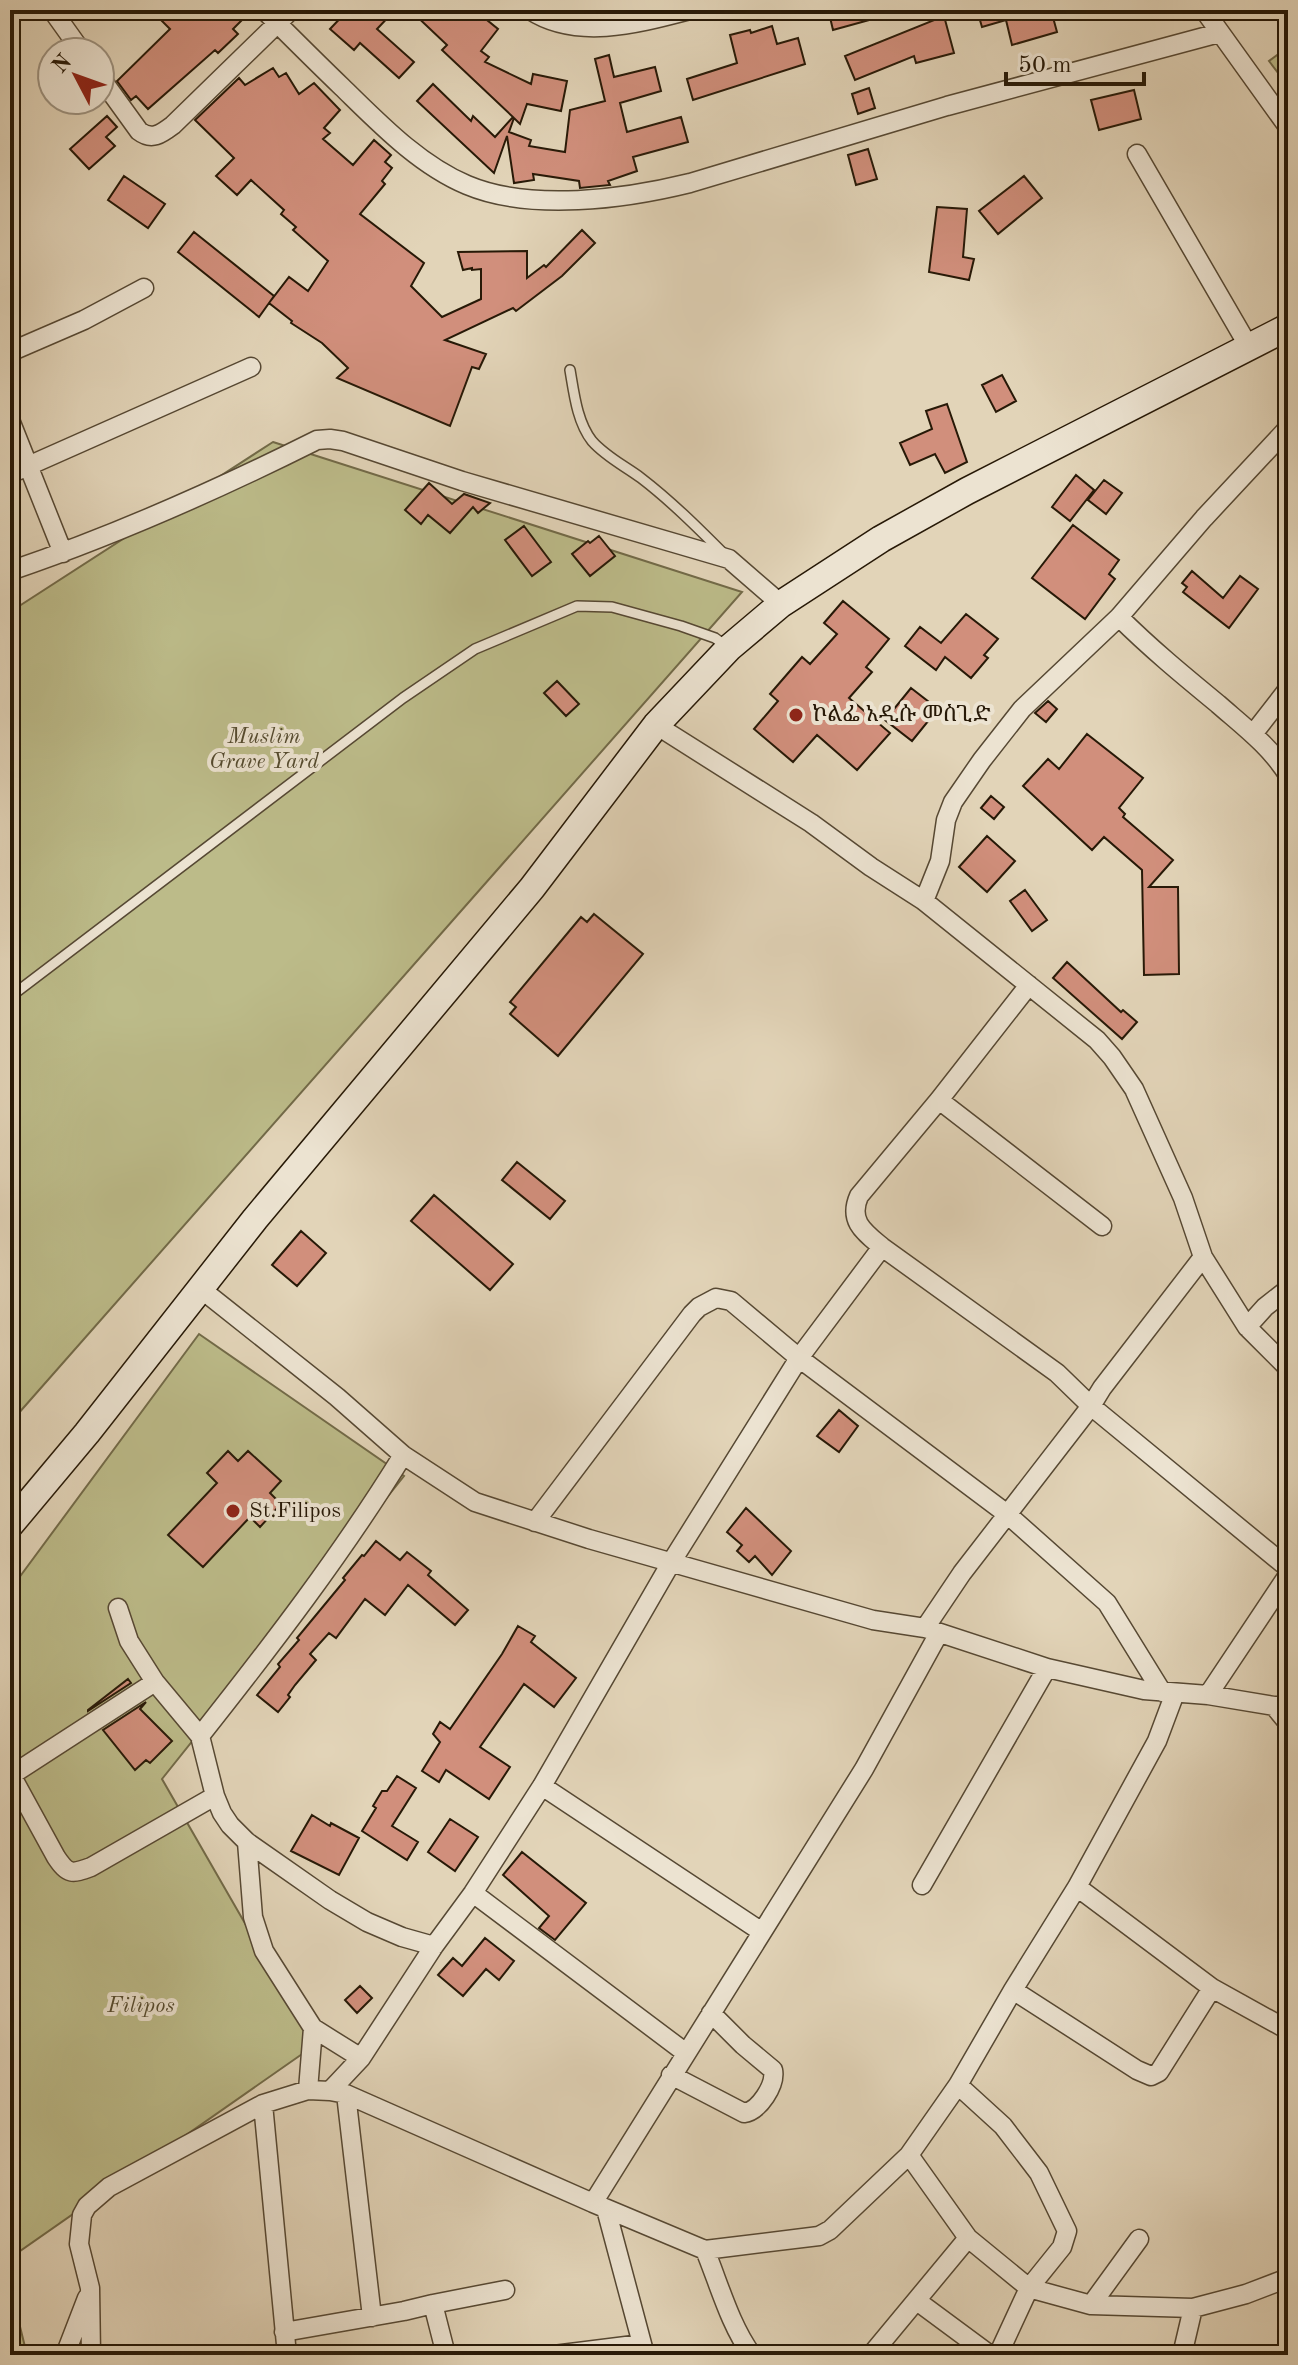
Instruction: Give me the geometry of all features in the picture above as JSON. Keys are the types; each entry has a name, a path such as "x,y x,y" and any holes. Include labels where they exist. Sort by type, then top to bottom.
{"street":[{"path":"52,10 71,36"},
{"path":"116,99 139,131 146,137 154,137 173,125 271,17 291,10"},
{"path":"532,11 557,24 616,26 690,10"},
{"path":"1204,10 1288,127"},
{"path":"271,17 372,116 440,171 486,192 578,200 649,193 690,183 947,106 1219,33"},
{"path":"1137,154 1249,347"},
{"path":"10,352 84,320 144,288"},
{"path":"10,1525 87,1433 255,1219 532,888 656,725 729,648 781,604 881,539 1288,327"},
{"path":"10,474 251,367"},
{"path":"10,420 63,553"},
{"path":"924,901 940,861 946,820 953,802 982,760 1022,709 1119,617 1204,518 1288,428"},
{"path":"10,571 174,509 317,440 330,439 729,559 781,604"},
{"path":"1119,617 1253,734 1285,767"},
{"path":"1253,734 1288,689"},
{"path":"656,725 811,823 924,901 1097,1040 1134,1089 1183,1198 1203,1257 1247,1327 1288,1368"},
{"path":"1029,985 859,1196 854,1213 860,1228 1057,1373 1091,1406 1288,1568"},
{"path":"939,1100 1102,1226"},
{"path":"372,2317 338,2092 542,1786 672,1561 799,1358 882,1247"},
{"path":"554,2355 644,2350 600,2206 671,2075 864,1769 962,1573 1203,1257"},
{"path":"201,1289 337,1397 403,1455 475,1502 873,1620 932,1630 1047,1668 1144,1690 1208,1695 1281,1706 1288,1723"},
{"path":"1247,1327 1265,1307 1288,1289"},
{"path":"91,2355 90,2288 79,2244 82,2215 87,2206 109,2187 263,2104 308,2090 338,2092 705,2250 819,2236 830,2230 909,2155 958,2085 1077,1887 1157,1741 1169,1692 1107,1603 1007,1514 799,1358 731,1301 716,1298 707,1301 692,1314 535,1522"},
{"path":"200,1736 295,1616 370,1509 403,1455"},
{"path":"1208,1695 1288,1575"},
{"path":"118,1608 129,1641 155,1682 200,1736 215,1796 230,1825 292,1876 367,1922 434,1946"},
{"path":"922,1885 1047,1668"},
{"path":"155,1682 11,1775 61,1865 76,1873 110,1857 215,1796"},
{"path":"542,1786 762,1932"},
{"path":"247,1842 253,1917 264,1951 313,2028 361,2058"},
{"path":"1077,1887 1212,1988 1288,2030"},
{"path":"473,1893 686,2053"},
{"path":"1013,1990 1151,2076 1159,2072 1212,1988"},
{"path":"671,2075 744,2113 756,2109 774,2080 773,2070 711,2013"},
{"path":"308,2090 313,2028"},
{"path":"958,2085 1003,2126 1039,2173 1067,2231 1062,2247 1029,2288 998,2355"},
{"path":"263,2104 287,2355"},
{"path":"909,2155 968,2238 1029,2288 1091,2305 1193,2308 1246,2294 1288,2278"},
{"path":"871,2355 968,2238"},
{"path":"1091,2305 1139,2239"},
{"path":"705,2250 752,2355"},
{"path":"65,2355 90,2288"},
{"path":"284,2332 505,2290"},
{"path":"917,2301 990,2355"},
{"path":"433,2304 446,2355"},
{"path":"1182,2355 1193,2308"}],"lane":[{"path":"570,370 581,419 591,439 686,516 729,559"},
{"path":"10,997 403,698 475,649 577,606 612,607 704,634 729,648"}],"green space":[{"path":"1288,47 1288,86 1269,61"},
{"name":"Muslim Grave Yard","path":"273,442 742,592 10,1423 10,612"},
{"name":"Filipos","path":"199,1334 404,1476 162,1779 315,2045 10,2258 10,1590"},
{"path":"10,2286 27,2355 10,2355"}],"building":[{"path":"151,10 234,10 243,19 233,29 238,34 218,53 215,50 148,109 136,96 131,100 117,81 170,29"},
{"path":"348,10 395,10 377,29 414,62 399,78 360,43 354,50 330,29"},
{"path":"410,10 495,10 487,20 498,29 481,51 489,57 485,62 531,84 533,74 567,81 561,111 527,104 520,124 514,118 509,132 531,140 529,146 565,152 570,110 605,101 595,59 609,55 614,77 655,67 661,91 620,103 627,132 681,117 688,142 633,157 637,171 608,181 610,185 580,188 579,181 533,174 534,180 514,183 507,136 494,173 417,101 433,84 471,121 473,116 495,137 513,117 442,50 447,45"},
{"path":"839,10 890,10 891,14 833,30 829,13"},
{"path":"977,10 1051,10 1057,32 1012,45 1006,20 982,27"},
{"path":"944,16 954,53 916,63 914,56 855,80 845,56"},
{"path":"772,26 777,44 798,38 805,64 693,100 687,79 737,63 730,35 750,30 751,33"},
{"path":"273,68 279,77 286,73 299,94 314,83 340,110 324,128 330,133 323,139 353,165 374,140 391,155 385,162 392,168 382,181 385,184 360,214 424,263 411,286 442,317 481,299 481,269 463,270 458,252 527,251 527,278 544,265 546,267 582,230 595,243 562,276 516,311 513,308 445,340 486,354 479,369 472,367 450,426 337,378 348,368 322,343 291,323 269,303 289,277 308,291 328,261 293,230 296,227 281,214 284,210 251,180 237,195 216,176 234,158 195,120 239,78 245,85"},
{"path":"869,88 875,108 858,114 852,94"},
{"path":"1134,90 1141,119 1099,130 1091,100"},
{"path":"107,116 117,127 106,137 115,146 89,169 70,149"},
{"path":"868,149 877,179 856,185 848,155"},
{"path":"124,176 165,204 148,228 108,200"},
{"path":"1024,176 1042,198 998,234 979,211"},
{"path":"937,207 967,209 963,257 974,259 969,280 929,272"},
{"path":"194,232 274,296 259,317 178,252"},
{"path":"1002,375 1016,401 996,412 982,385"},
{"path":"947,404 967,462 945,473 935,454 910,465 900,443 932,429 926,411"},
{"path":"1076,475 1094,490 1070,521 1052,507"},
{"path":"1104,480 1122,493 1106,514 1088,500"},
{"path":"429,483 452,504 464,494 490,503 478,513 473,507 450,533 428,515 421,524 405,510"},
{"path":"1073,525 1119,560 1109,574 1115,579 1085,619 1032,578"},
{"path":"524,526 551,562 532,576 505,540"},
{"path":"599,536 615,556 590,576 572,554"},
{"path":"1192,571 1223,598 1240,576 1258,589 1229,628 1183,592 1187,587 1182,583"},
{"path":"843,601 889,639 866,667 872,672 849,698 890,733 857,770 817,735 793,762 754,729 778,701 770,694 802,657 810,664 837,634 824,623"},
{"path":"966,614 998,639 984,655 988,658 971,678 945,657 936,670 905,646 920,627 941,643"},
{"path":"557,681 579,704 566,716 544,693"},
{"path":"911,688 938,709 912,741 885,720"},
{"path":"1048,701 1057,709 1046,722 1035,713"},
{"path":"1087,734 1143,778 1119,808 1125,814 1123,817 1173,860 1149,887 1178,887 1179,974 1144,975 1142,870 1104,837 1092,850 1023,786 1048,759 1059,769"},
{"path":"991,796 1004,807 994,819 981,808"},
{"path":"987,836 1015,861 987,892 959,867"},
{"path":"1025,890 1047,920 1032,931 1010,901"},
{"path":"594,914 643,954 558,1056 510,1014 516,1007 510,1002 581,917 587,922"},
{"path":"1067,962 1121,1012 1123,1010 1137,1022 1122,1039 1053,978"},
{"path":"517,1162 565,1201 550,1219 502,1180"},
{"path":"434,1195 513,1264 490,1290 411,1221"},
{"path":"301,1231 326,1253 297,1286 272,1265"},
{"path":"839,1410 858,1426 839,1452 817,1436"},
{"name":"St.Filipos","path":"228,1451 238,1461 248,1451 281,1481 270,1493 281,1504 260,1527 250,1517 203,1567 168,1535 217,1483 207,1473"},
{"path":"746,1508 791,1551 772,1575 755,1556 749,1562 737,1551 742,1545 727,1532"},
{"path":"376,1541 400,1560 407,1552 431,1571 428,1575 468,1610 455,1625 408,1585 385,1615 365,1599 336,1638 329,1633 310,1654 316,1660 278,1712 257,1695 299,1640 297,1638 345,1580 343,1578"},
{"path":"518,1626 535,1636 531,1642 576,1678 554,1707 524,1684 480,1747 510,1767 489,1799 446,1770 439,1782 422,1771 440,1742 433,1734 440,1722 450,1729"},
{"path":"128,1679 131,1683 88,1711 88,1710"},
{"path":"146,1702 140,1709 172,1741 150,1763 146,1760 135,1770 103,1730"},
{"path":"397,1776 416,1788 392,1826 418,1842 407,1860 362,1831 382,1791 387,1791"},
{"path":"312,1815 359,1838 339,1875 291,1851"},
{"path":"450,1819 478,1837 455,1871 428,1852"},
{"path":"522,1852 586,1903 555,1940 539,1928 549,1916 503,1875"},
{"path":"485,1938 514,1961 499,1980 486,1969 463,1996 438,1975 453,1958 462,1966"},
{"path":"360,1986 372,1998 357,2013 345,2000"}],"place":[{"name":"ኮልፌ አዲሱ መስጊድ","path":"796,715"},
{"name":"St.Filipos","path":"233,1511"}]}
